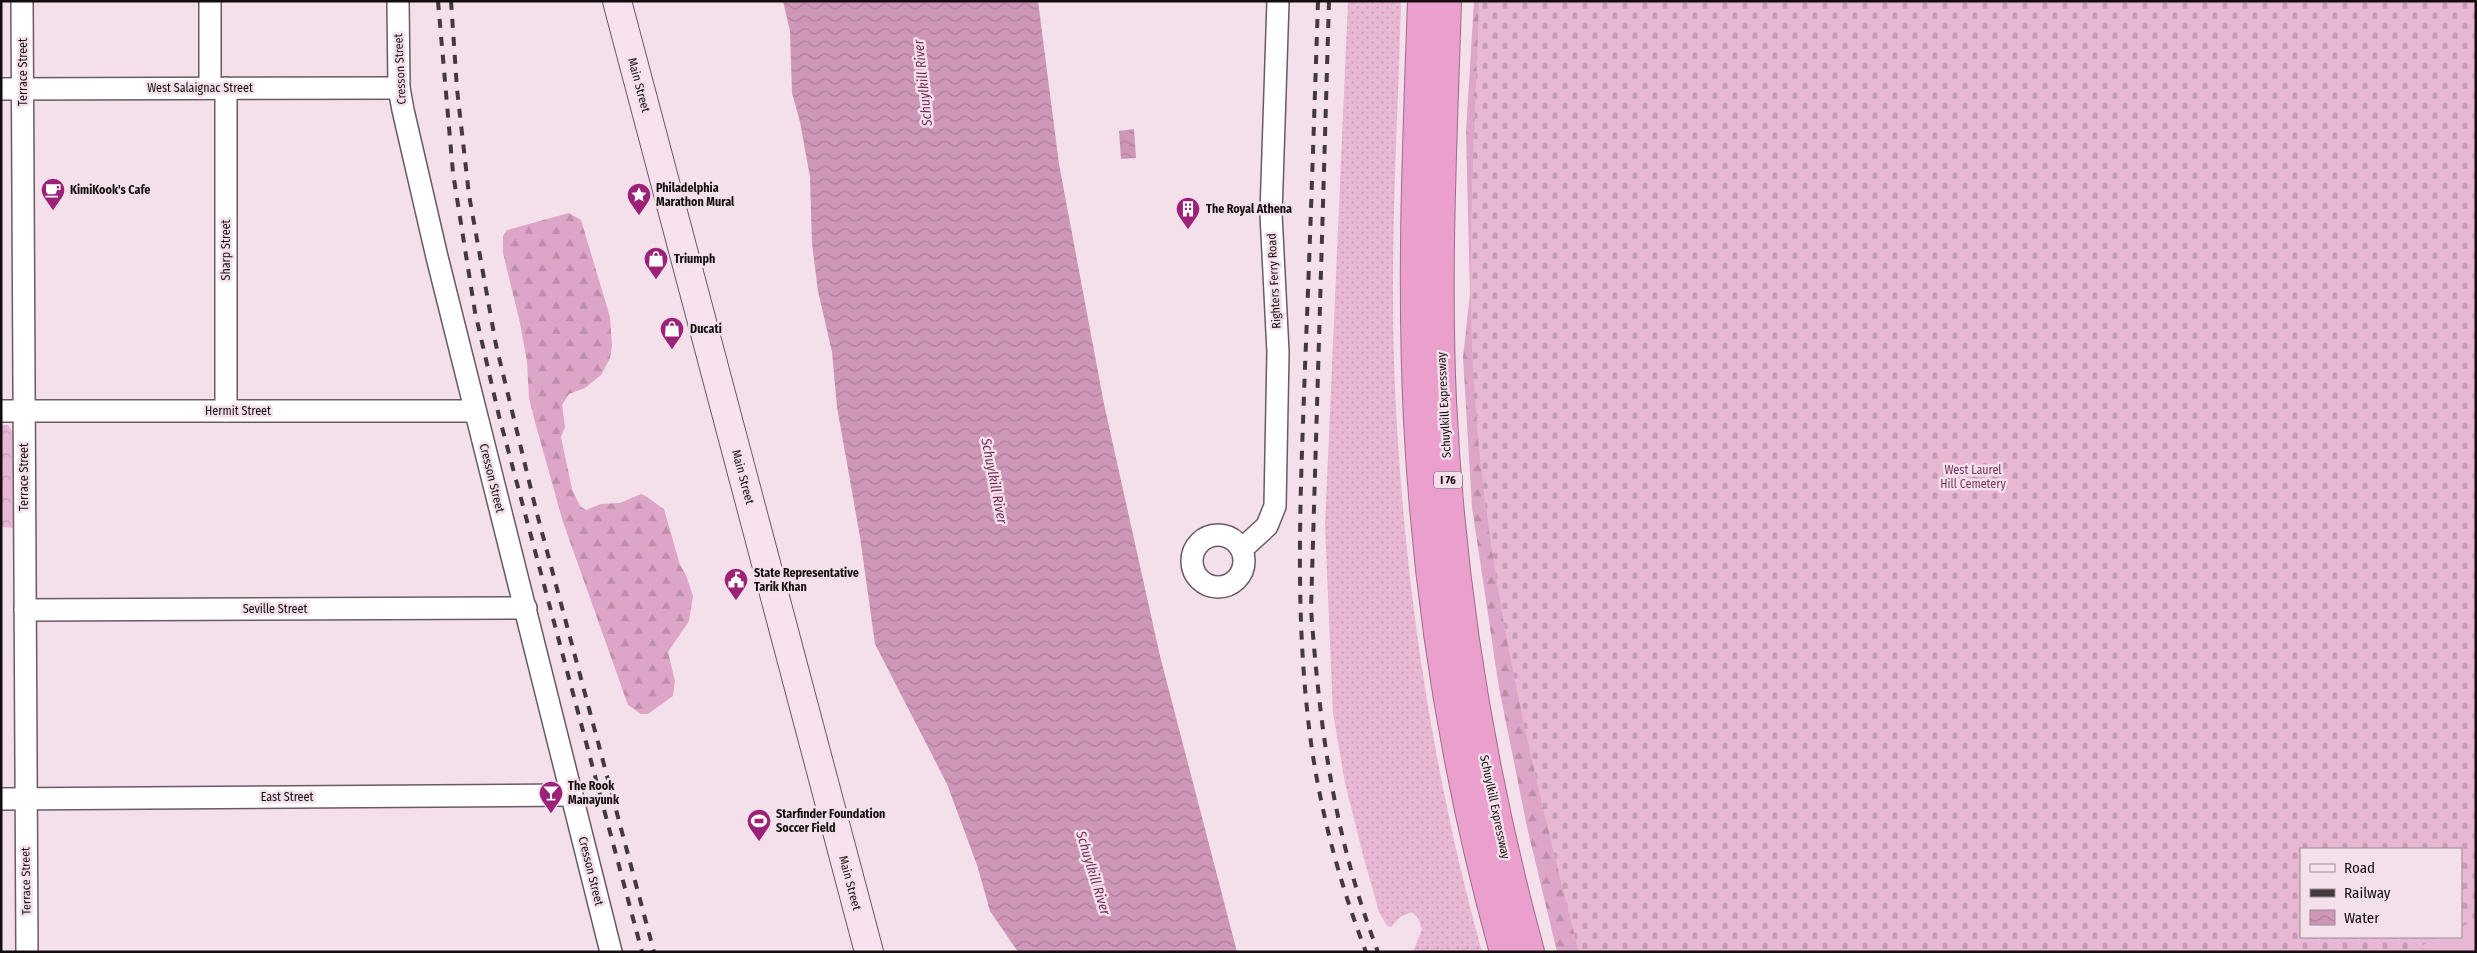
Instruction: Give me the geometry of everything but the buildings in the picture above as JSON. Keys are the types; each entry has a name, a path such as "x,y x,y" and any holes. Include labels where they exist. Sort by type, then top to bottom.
{"highway":[{"name":"Schuylkill Expressway","path":"1422,1 1416,178 1414,316 1418,422 1426,520 1438,633 1455,737 1473,830 1504,952"},
{"name":"Schuylkill Expressway","path":"1447,1 1440,297 1442,401 1449,508 1460,612 1478,721 1498,822 1530,952"}],"street":[{"name":"Terrace Street","path":"22,1 27,952"},
{"name":"Sharp Street","path":"210,1 218,88 226,411"},
{"name":"Cresson Street","path":"398,1 400,88 437,257 526,608 610,952"},
{"name":"Main Street","path":"617,1 869,952"},
{"name":"Righters Ferry Road","path":"1242,548 1267,526 1275,506 1278,352 1271,205 1278,1"},
{"name":"West Salaignac Street","path":"1,89 400,88"},
{"name":"Hermit Street","path":"1,411 475,411"},
{"name":"Seville Street","path":"25,610 526,608"},
{"name":"East Street","path":"1,799 572,796"}],"green space":[{"path":"1348,1 1401,1 1393,317 1403,511 1421,660 1433,733 1463,880 1482,952 1413,952 1422,929 1418,918 1412,912 1400,917 1391,927 1387,926 1379,912 1363,855 1345,783 1333,713 1325,526"},
{"path":"1474,1 1511,1 1655,952 1557,952 1527,827 1499,688 1472,507 1463,357 1470,294 1466,132"},
{"name":"West Laurel Hill Cemetery","path":"1479,1 2476,1 2476,952 1579,952 1529,747 1502,610 1491,541 1482,472 1472,352 1472,202"},
{"path":"569,213 581,220 610,317 612,346 610,358 601,375 585,388 569,394 562,405 565,427 561,437 572,489 580,506 586,510 601,504 620,503 641,494 664,509 680,565 686,575 693,596 689,621 668,652 675,681 673,696 648,714 641,714 628,705 563,522 529,398 527,362 520,323 503,253 503,236 507,230"},
{"path":"1,425 8,425 13,432 14,528 1,527"},
{"path":"2476,920 2476,952 2408,952 2438,938 2462,938 2462,927"}],"water":[{"name":"Schuylkill River","path":"783,1 1038,1 1059,164 1104,404 1160,656 1237,952 1018,952 990,911 977,865 947,784 875,644 860,537 837,407 832,352 818,291 812,244 810,177 800,122 792,93 790,31"},
{"path":"1134,129 1136,158 1121,159 1119,131"}],"railway":[{"path":"438,1 453,173 475,312 499,416 642,952"},
{"path":"451,1 457,89 469,195 496,345 536,510 654,952"},
{"path":"1318,1 1301,495 1300,581 1303,666 1315,771 1321,801 1345,893 1366,952"},
{"path":"1329,1 1311,609 1319,697 1331,783 1350,867 1378,952"}],"place":[{"name":"KimiKook's Cafe","path":"53,211"},
{"name":"Philadelphia Marathon Mural","path":"639,216"},
{"name":"The Royal Athena","path":"1188,230"},
{"name":"Triumph","path":"656,280"},
{"name":"Ducati","path":"672,350"},
{"name":"State Representative Tarik Khan","path":"736,601"},
{"name":"The Rook Manayunk","path":"551,814"},
{"name":"Starfinder Foundation Soccer Field","path":"759,842"}]}
